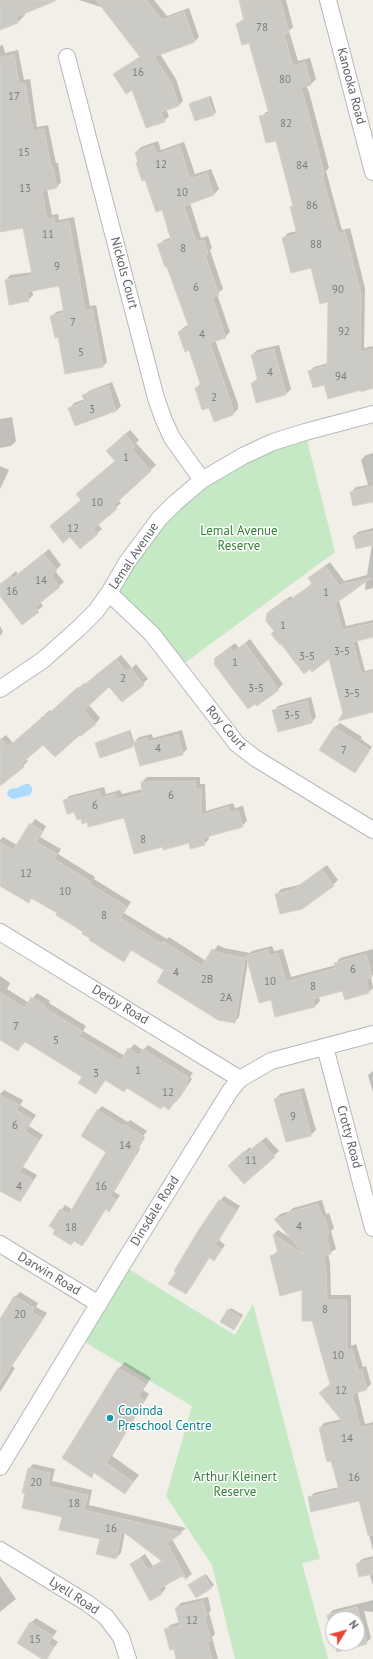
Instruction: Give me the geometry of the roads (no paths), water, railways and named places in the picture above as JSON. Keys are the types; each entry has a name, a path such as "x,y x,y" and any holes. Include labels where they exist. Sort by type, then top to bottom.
{"street":[{"name":"Kanooka Road","path":"328,0 373,172"},
{"name":"Nickols Court","path":"67,57 156,398 172,438 202,480"},
{"name":"Lemal Avenue","path":"0,689 60,647 96,611 109,593 127,562 159,519 202,480 243,456 273,442 373,414"},
{"name":"Roy Court","path":"109,593 152,634 237,744 255,758 373,830"},
{"name":"Derby Road","path":"0,932 240,1079"},
{"name":"Dinsdale Road","path":"0,1467 220,1105 240,1079 271,1061 373,1034"},
{"name":"Crotty Road","path":"325,1047 373,1228"},
{"name":"Darwin Road","path":"0,1244 99,1304"},
{"name":"Lyell Road","path":"0,1550 106,1617 121,1637 128,1659"}],"water":[{"path":"29,784 32,788 30,795 13,799 7,795 9,789 17,788"}],"place":[{"name":"Cooinda Preschool Centre","path":"110,1418"}],"park label":[{"name":"Lemal Avenue Reserve","path":"239,538"},
{"name":"Arthur Kleinert Reserve","path":"235,1484"}]}
